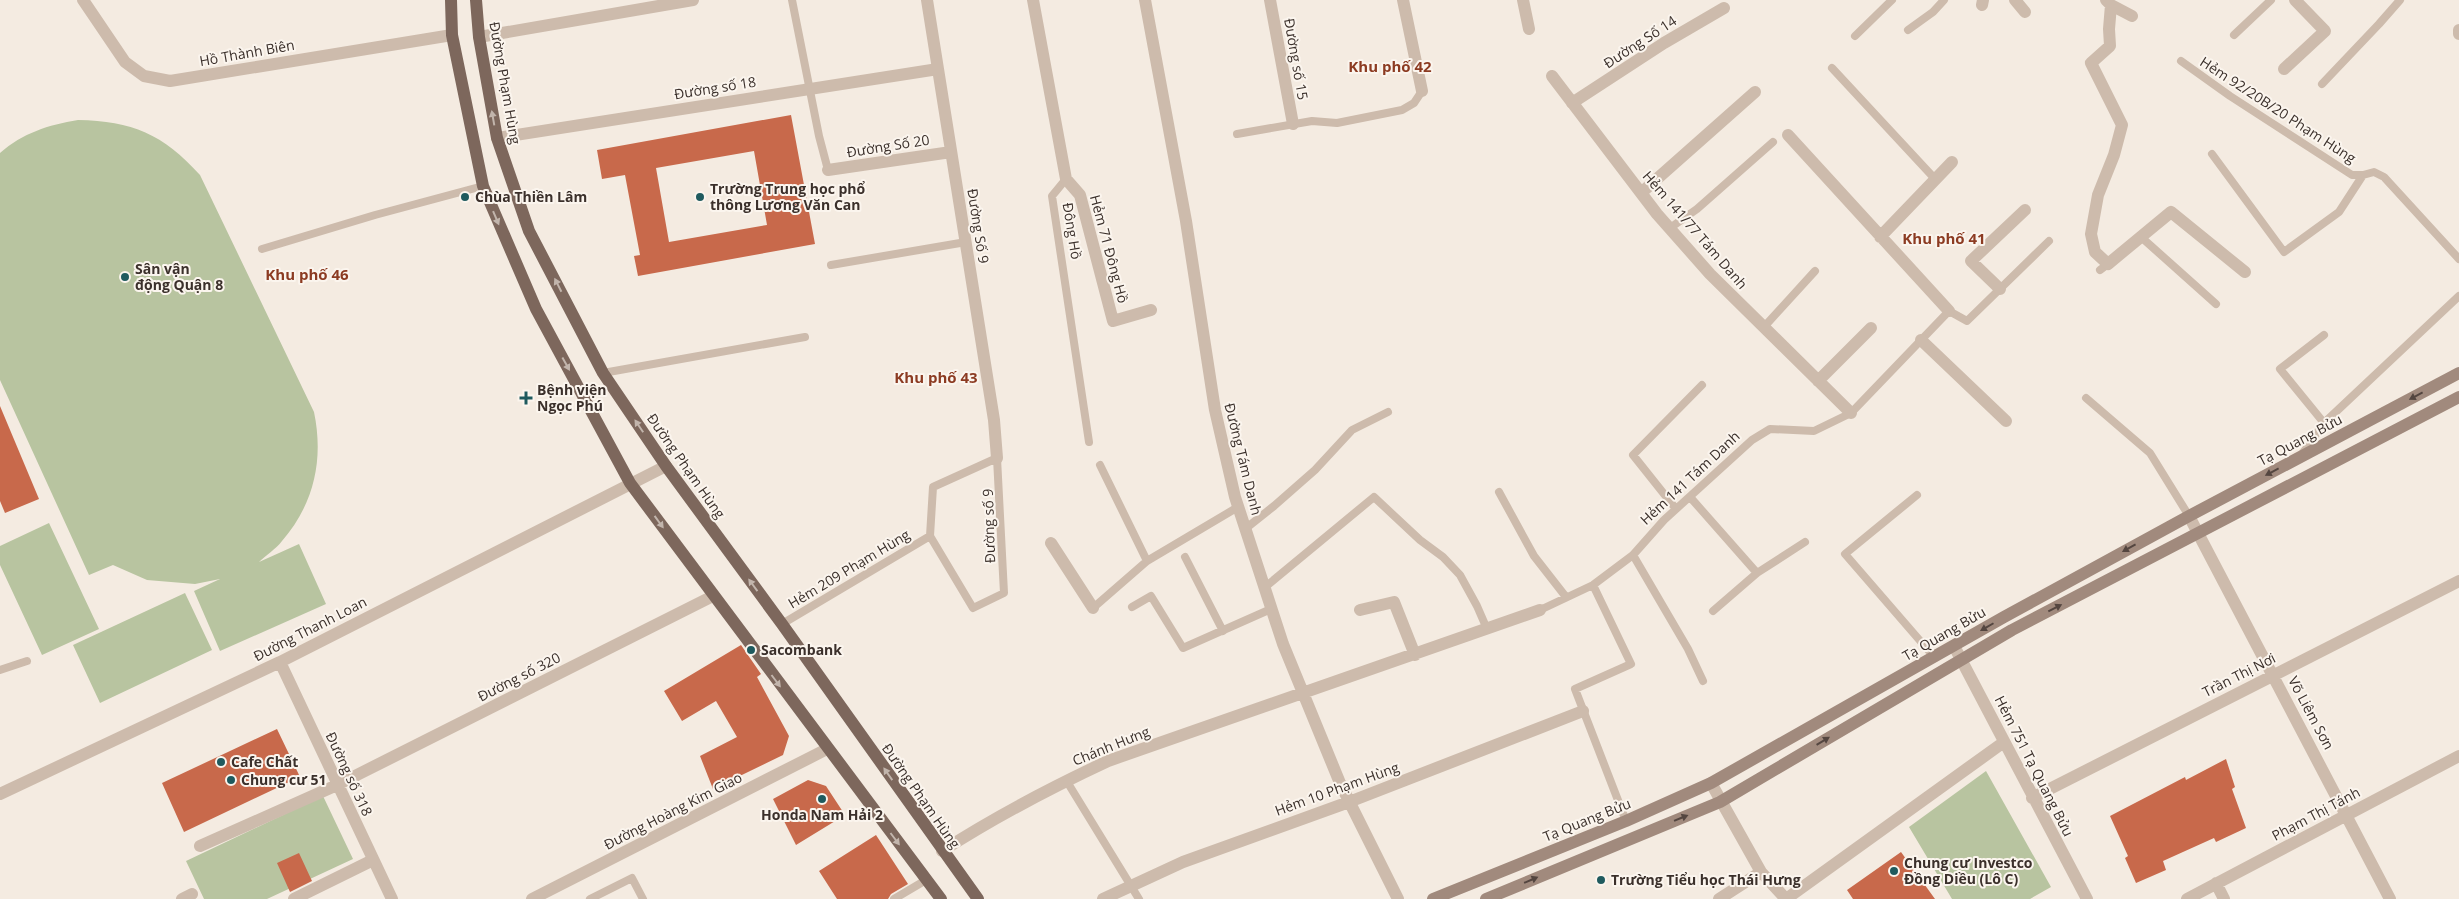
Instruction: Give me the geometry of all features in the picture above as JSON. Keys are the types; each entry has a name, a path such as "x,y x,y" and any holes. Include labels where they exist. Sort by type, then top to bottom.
{"main road":[{"path":"451,0 452,35 483,186 536,309 630,483 941,899"},
{"name":"Đường Phạm Hùng","path":"476,0 479,37 497,138 529,230 603,373 666,466 782,624 978,899"},
{"name":"Tạ Quang Bửu","path":"1434,899 1626,821 1711,783 2189,516 2459,373"},
{"path":"1486,899 1720,802 2012,630 2459,397"}],"street":[{"name":"Hồ Thành Biên","path":"83,0 125,62 144,76 170,81 452,35"},
{"path":"479,37 693,0"},
{"name":"Đường Số 9","path":"927,0 994,420 997,458"},
{"path":"1032,0 1066,179"},
{"name":"Đường Tám Danh","path":"1145,0 1186,221 1215,410 1238,507 1283,644 1303,694 1349,802 1398,899"},
{"name":"Đường số 15","path":"1270,0 1293,124"},
{"path":"1403,0 1422,91"},
{"path":"1523,0 1529,29"},
{"path":"2015,0 2025,12"},
{"path":"2284,69 2325,30 2295,0"},
{"path":"2108,2 2132,16"},
{"path":"2108,2 2110,46 2091,63 2122,125 2114,155 2098,195 2092,234 2096,252 2104,267 2171,212 2245,272"},
{"name":"Đường Số 14","path":"1572,104 1664,43 1724,8"},
{"name":"Đường số 18","path":"497,138 938,68"},
{"name":"Hẻm 141/77 Tám Danh","path":"1552,76 1641,193 1710,274 1851,413"},
{"path":"1641,193 1755,92"},
{"path":"1788,135 1949,311"},
{"name":"Đường Số 20","path":"828,170 951,152"},
{"path":"1880,237 1952,162"},
{"name":"Hẻm 71 Đông Hồ","path":"1066,179 1080,195 1113,321 1152,310"},
{"path":"2000,289 1971,261 2024,210"},
{"path":"1818,381 1871,328"},
{"path":"1921,340 2006,421"},
{"name":"Đường Thanh Loan","path":"0,794 280,662 666,466"},
{"name":"Võ Liêm Sơn","path":"2189,516 2274,674 2390,899"},
{"path":"1051,543 1093,608"},
{"name":"Trần Thị Nơi","path":"2032,798 2459,580"},
{"name":"Đường số 320","path":"200,846 337,786 713,596"},
{"path":"1360,610 1394,602 1415,655"},
{"name":"Hẻm 141 Tám Danh","path":"1303,694 1540,610"},
{"name":"Hẻm 751 Tạ Quang Bửu","path":"1954,646 2032,798 2087,899"},
{"name":"Đường số 318","path":"280,662 392,899"},
{"name":"Chánh Hưng","path":"942,851 994,818 1066,780 1108,761 1303,694"},
{"name":"Hẻm 10 Phạm Hùng","path":"1103,899 1183,862 1349,802 1583,711"},
{"path":"1711,783 1761,872 1786,899 2004,742"},
{"name":"Đường Hoàng Kim Giao","path":"532,899 827,749"},
{"name":"Phạm Thị Tánh","path":"2187,899 2459,756"},
{"path":"294,899 373,860"},
{"path":"1719,899 1761,872"},
{"path":"2216,884 2224,899"}],"lane":[{"path":"792,0 828,170"},
{"path":"1855,36 1892,0"},
{"path":"1908,30 1932,12 1944,0"},
{"path":"2234,35 2271,0"},
{"path":"2322,84 2380,24 2400,0"},
{"name":"Hẻm 92/20B/20 Phạm Hùng","path":"2181,62 2352,175 2374,172 2384,177 2459,259"},
{"path":"1832,68 1936,180"},
{"path":"1237,134 1312,121 1337,123 1402,110 1414,103 1422,91"},
{"path":"1670,228 1697,209 1773,142"},
{"path":"2212,154 2284,252 2339,212 2363,175"},
{"name":"Đông Hồ","path":"1066,179 1052,196 1089,442"},
{"path":"262,249 375,215 483,186"},
{"path":"2141,237 2216,304"},
{"path":"1949,311 1967,321 2049,241"},
{"path":"831,265 966,242"},
{"path":"1764,327 1815,271"},
{"path":"2299,458 2324,422 2459,296"},
{"name":"Hẻm 141 Tám Danh","path":"1540,610 1593,584 1633,555 1676,509 1752,440 1770,429 1814,430 1851,413 1949,311"},
{"path":"2324,335 2280,369 2324,422"},
{"path":"603,373 805,337"},
{"path":"1676,509 1633,455 1702,385"},
{"path":"2086,398 2150,453 2189,516"},
{"path":"1245,528 1274,506 1315,470 1352,430 1388,412"},
{"name":"Hẻm 209 Phạm Hùng","path":"782,624 930,536 933,487 997,458"},
{"name":"Đường số 9","path":"930,536 973,608 1004,594 997,458"},
{"path":"1100,466 1147,561"},
{"path":"1499,492 1534,556 1566,598"},
{"path":"1917,494 1845,554 1935,658"},
{"path":"1264,588 1374,497 1420,540 1443,557 1460,575 1487,629"},
{"path":"1690,497 1757,573"},
{"path":"1093,608 1147,561 1238,507"},
{"path":"1713,611 1757,573 1805,542"},
{"path":"1633,555 1688,649 1703,681"},
{"path":"1185,557 1223,631"},
{"path":"1593,584 1630,664 1575,689 1626,821"},
{"path":"1132,607 1151,596 1183,648 1271,609"},
{"path":"0,670 27,660"},
{"path":"1066,780 1139,899"},
{"path":"590,899 632,878 643,899"},
{"path":"894,899 926,880"}],"green space":[{"name":"Sân vận động Quận 8","path":"78,120 115,123 145,132 173,149 200,175 314,412 318,447 317,464 309,497 293,527 280,544 259,562 299,544 326,604 220,651 194,591 220,579 195,584 147,580 113,565 89,575 0,380 0,153 18,140 36,131 56,124"},
{"path":"49,523 99,629 42,655 0,565 0,546"},
{"path":"185,593 212,650 100,703 73,645"},
{"path":"1986,771 2051,887 2030,899 1952,899 1909,827"},
{"path":"323,796 353,859 267,899 204,899 186,861"}],"building":[{"path":"791,115 815,244 638,276 634,256 640,255 625,175 602,179 597,150","holes":["754,151 767,225 669,242 656,168"]},
{"path":"0,406 39,499 5,513 0,501"},
{"path":"741,645 761,674 757,677 789,736 783,755 713,789 700,756 737,737 716,701 682,721 664,691"},
{"name":"Chung cư 51","path":"277,729 300,777 184,832 162,783"},
{"path":"2226,759 2235,787 2232,789 2246,828 2216,842 2214,838 2163,861 2166,870 2136,883 2125,858 2128,856 2110,816 2185,777 2186,780"},
{"path":"808,780 826,786 845,815 796,845 773,799"},
{"path":"876,835 908,884 891,894 888,899 837,899 819,871"},
{"name":"Chung cư Investco Đồng Diều (Lô C)","path":"1901,852 1935,899 1853,899 1847,890"},
{"path":"299,853 312,881 290,892 277,863"}],"place":[{"name":"Chùa Thiền Lâm","path":"465,197"},
{"name":"Trường Trung học phổ thông Lương Văn Can","path":"700,197"},
{"name":"Sân vận động Quận 8","path":"125,277"},
{"name":"Bệnh viện Ngọc Phú","path":"526,398"},
{"name":"Sacombank","path":"751,650"},
{"name":"Cafe Chất","path":"221,762"},
{"name":"Chung cư 51","path":"231,780"},
{"name":"Honda Nam Hải 2","path":"822,799"},
{"name":"Chung cư Investco Đồng Diều (Lô C)","path":"1894,871"},
{"name":"Trường Tiểu học Thái Hưng","path":"1601,880"}],"district":[{"name":"Khu phố 42","path":"1390,67"},
{"name":"Khu phố 41","path":"1944,239"},
{"name":"Khu phố 46","path":"307,275"},
{"name":"Khu phố 43","path":"936,378"}]}
